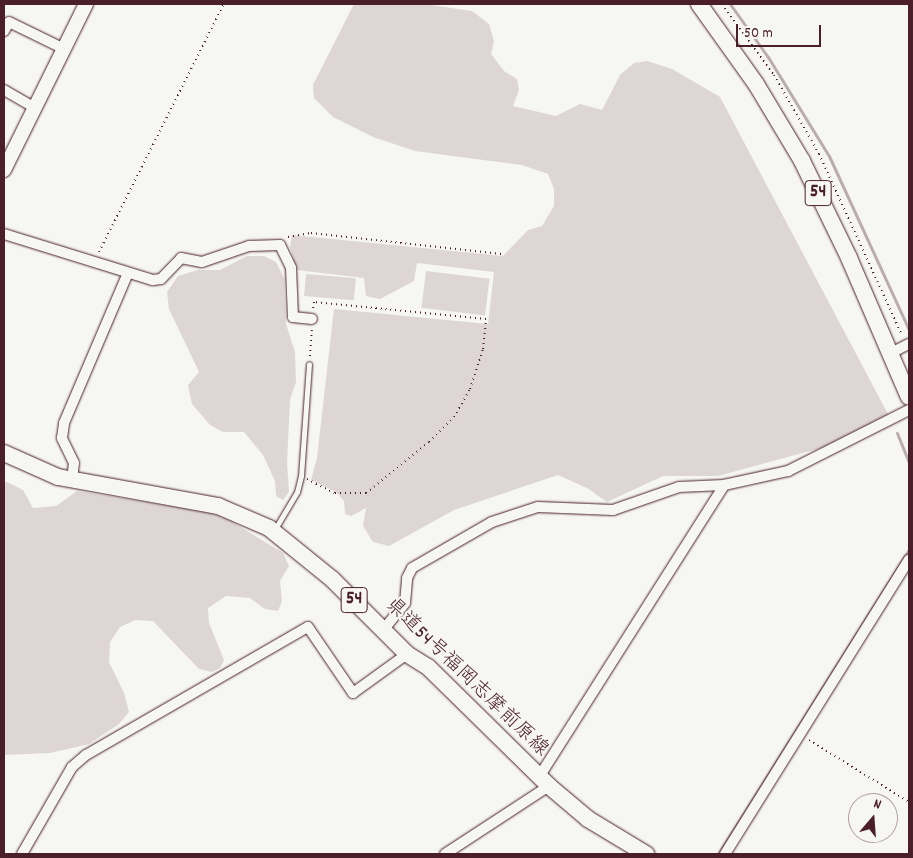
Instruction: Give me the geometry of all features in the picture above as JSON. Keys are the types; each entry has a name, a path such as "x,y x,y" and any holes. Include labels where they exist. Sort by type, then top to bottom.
{"main road":[{"path":"4,170 7,153 64,49 86,4"},
{"name":"54","path":"699,4 756,84 802,161 834,224 909,397"},
{"name":"県道54号福岡志摩前原線","path":"4,453 28,467 72,481 218,506 274,532 384,629 407,654 428,667 544,781 588,819 646,854"}],"street":[{"path":"4,31 9,22 64,49"},
{"path":"4,90 33,107"},
{"path":"4,234 128,273 161,279 181,258 202,262 249,246 282,246 291,268 293,317 312,319"},
{"path":"72,481 74,463 62,438 64,423 128,273"},
{"path":"891,353 909,344"},
{"path":"384,629 405,603 407,578 412,568 492,522 538,507 613,510 678,487 724,485 788,470 909,410"},
{"path":"444,854 544,781 724,485"},
{"path":"725,854 909,560"},
{"path":"22,854 72,767 86,755 308,627 353,693 407,654"}],"lane":[{"path":"274,532 297,492 301,476 309,364"}],"path":[{"path":"94,262 224,4"},
{"path":"282,246 288,237 311,233 502,254"},
{"path":"301,476 335,493 366,493 405,463 454,417 470,390 483,349 486,320 314,302 309,364"},
{"path":"800,735 909,802"}],"shaded area":[{"path":"354,4 424,4 472,11 489,24 494,41 491,54 504,71 517,79 519,90 513,106 556,116 580,104 602,110 620,75 634,63 647,61 672,69 720,97 889,416 832,445 718,476 663,476 607,502 587,488 558,475 454,510 389,546 373,542 363,526 366,508 351,516 345,514 344,501 336,492 311,480 317,458 334,309 488,324 494,272 417,263 414,281 380,299 366,296 364,278 297,270 290,247 292,235 503,256 528,230 542,226 554,206 554,189 548,174 522,165 415,151 373,137 333,117 314,98 313,85"},
{"path":"247,256 264,256 276,262 284,278 286,324 295,352 296,382 290,400 287,463 289,492 283,500 276,496 275,481 263,455 244,432 223,432 210,425 192,404 188,385 199,372 169,309 167,292 178,276 198,270 220,270"},
{"path":"426,271 490,279 485,316 421,308"},
{"path":"306,274 356,278 354,300 304,296"},
{"path":"7,482 23,490 33,508 56,506 77,491 208,512 229,520 283,553 289,566 280,581 282,601 278,611 265,609 250,598 226,596 208,608 209,623 224,660 220,668 212,672 199,669 153,621 135,620 120,627 110,642 109,662 124,693 129,712 119,724 89,744 50,753 4,755 4,483"}],"waterway":[{"path":"730,4 768,57 829,156 909,330"},
{"path":"897,433 909,462"},
{"path":"718,854 909,550"}]}
